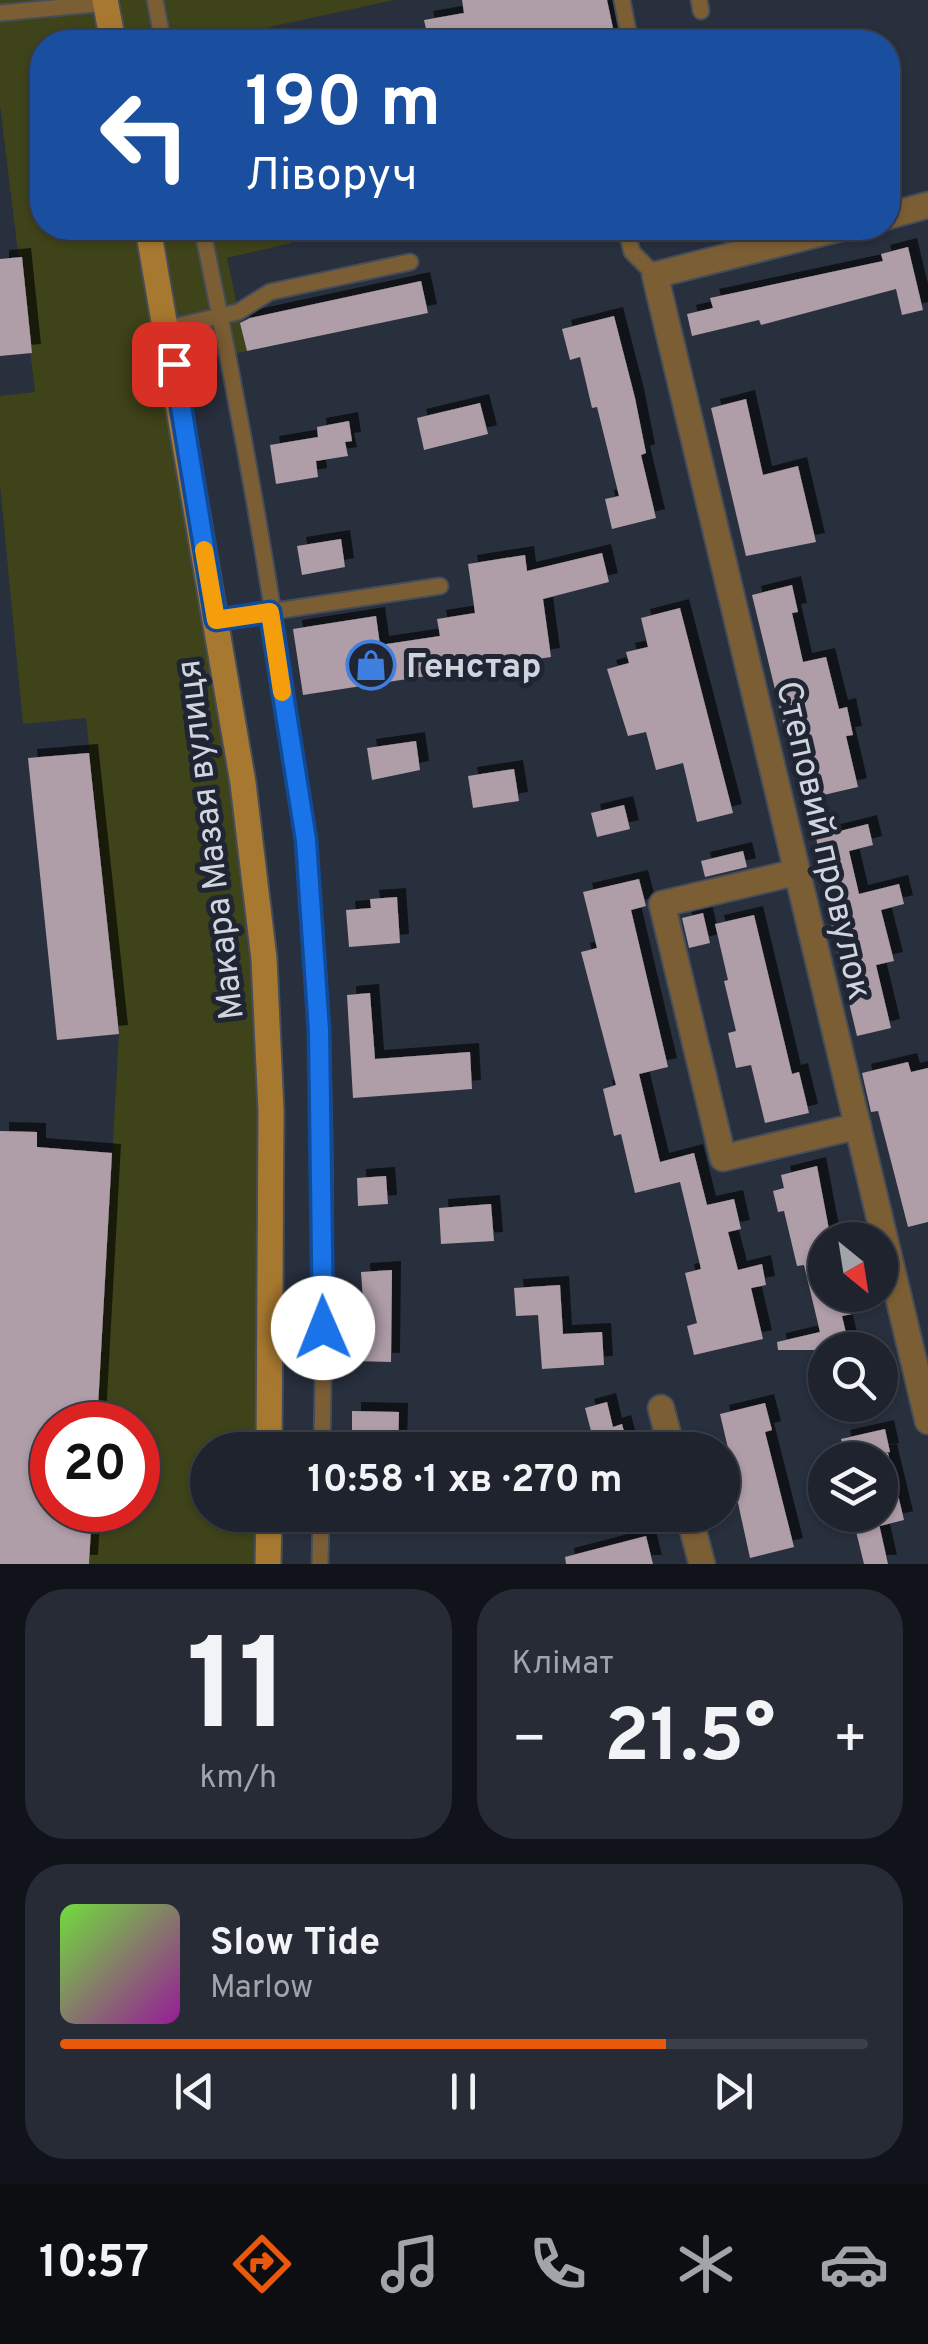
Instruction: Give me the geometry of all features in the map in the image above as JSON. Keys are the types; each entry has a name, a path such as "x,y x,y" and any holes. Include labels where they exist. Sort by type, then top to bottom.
{"main road":[{"path":"105,1 111,30"},
{"name":"Макара Мазая вулиця","path":"150,240 243,783 264,959 270,1092 269,1432"},
{"path":"268,1564 269,1532"}],"street":[{"path":"900,213 928,206"},
{"path":"655,275 794,240"},
{"name":"Степовий провулок","path":"655,275 928,1421"},
{"path":"797,872 662,904 723,1158 858,1126"},
{"path":"661,1408 667,1432"},
{"path":"694,1532 702,1564"}],"lane":[{"path":"154,0 161,30"},
{"path":"622,0 628,30"},
{"path":"0,13 105,1"},
{"path":"205,240 221,316 306,840 319,1030 322,1432"},
{"path":"629,240 632,252 655,275"},
{"path":"168,328 238,312 270,292 410,262"},
{"path":"216,620 440,586"},
{"path":"320,1564 321,1532"}],"green space":[{"path":"0,0 95,0 101,30 30,30 30,240 140,240 203,592 232,775 254,959 261,1081 262,1266 259,1432 190,1432 190,1532 259,1532 258,1564 89,1564 91,1532 160,1532 160,1402 98,1402 119,1034 86,718 23,724 0,485 0,396 35,392 0,105"},
{"path":"112,0 394,0 256,30 118,30"},
{"path":"158,240 290,240 291,243 227,258 247,351 182,365"}],"building":[{"path":"462,0 607,0 613,30 426,30 424,20 464,13"},
{"path":"908,247 923,310 902,315 896,289 761,325 759,320 692,336 687,314 713,308 710,298 883,261 881,254"},
{"path":"22,257 32,353 0,356 0,259"},
{"path":"421,281 428,313 247,351 240,323 250,318"},
{"path":"614,316 635,398 646,453 641,455 656,518 612,529 605,499 619,496 597,407 592,408 580,357 570,360 562,329"},
{"path":"746,399 763,475 798,466 816,542 746,556 711,408"},
{"path":"480,403 488,434 424,450 417,418"},
{"path":"349,421 352,441 345,442 348,456 316,461 318,477 276,484 270,445 318,437 317,427"},
{"path":"341,539 345,567 302,575 297,546"},
{"path":"602,553 609,582 543,599 551,657 303,695 293,629 376,616 380,645 440,636 437,619 475,613 468,564 525,555 527,571"},
{"path":"792,585 798,612 792,613 803,662 826,657 839,709 847,707 853,735 846,736 858,787 802,800 752,595"},
{"path":"680,608 733,813 697,822 683,763 656,770 646,732 628,736 607,669 629,663 626,652 648,647 641,618"},
{"path":"416,741 420,770 372,780 367,748"},
{"path":"89,753 119,1034 57,1040 28,758"},
{"path":"514,769 519,801 473,808 468,776"},
{"path":"624,805 630,829 597,837 591,813"},
{"path":"868,824 873,845 849,851 859,894 899,884 904,904 881,910 894,961 876,965 891,1028 857,1036 834,940 816,837"},
{"path":"743,851 747,867 705,877 701,861"},
{"path":"639,879 646,906 631,910 668,1067 639,1074 660,1162 694,1153 707,1205 734,1199 741,1229 728,1232 738,1270 762,1264 766,1285 751,1288 763,1339 694,1355 687,1326 697,1323 685,1273 701,1269 680,1182 635,1193 621,1134 614,1136 603,1089 616,1085 581,952 597,948 583,892"},
{"path":"397,897 400,943 349,947 346,910 371,908 370,899"},
{"path":"703,913 710,943 689,948 682,918"},
{"path":"754,915 792,1074 799,1072 809,1113 765,1123 751,1065 736,1068 728,1033 736,1031 715,924"},
{"path":"370,993 375,1059 470,1052 472,1089 353,1098 347,995"},
{"path":"908,1062 911,1072 928,1068 928,1222 908,1227 878,1111 871,1112 862,1073"},
{"path":"0,1131 37,1132 37,1147 112,1153 98,1402 30,1402 30,1532 91,1532 89,1564 0,1564"},
{"path":"817,1166 828,1222 808,1222 808,1282 804,1265 797,1266 784,1211 778,1212 773,1191 784,1188 781,1175"},
{"path":"386,1176 388,1204 358,1206 357,1178"},
{"path":"491,1204 494,1241 441,1244 439,1208"},
{"path":"392,1270 391,1362 353,1361 354,1329 365,1329 361,1272"},
{"path":"560,1285 563,1334 602,1332 604,1365 542,1369 538,1315 516,1316 514,1288"},
{"path":"815,1312 852,1312 842,1316 846,1332 820,1332"},
{"path":"808,1335 808,1350 778,1350 777,1342"},
{"path":"607,1402 613,1427 622,1424 624,1432 591,1432 585,1408"},
{"path":"765,1403 772,1430 765,1432 794,1547 750,1558 740,1512 740,1432 724,1432 720,1414"},
{"path":"352,1411 399,1412 398,1432 352,1432"},
{"path":"885,1429 888,1442 842,1442 841,1439"},
{"path":"898,1495 904,1520 898,1522"},
{"path":"856,1532 881,1532 888,1564 864,1564"},
{"path":"646,1536 653,1564 566,1564 565,1557"}],"slow traffic":[{"path":"204,550 216,620 270,612 282,692"}],"place":[{"name":"Генстар","path":"371,665"}],"route":[{"path":"174,364 216,620 270,612 306,840 319,1030 323,1328"}]}
